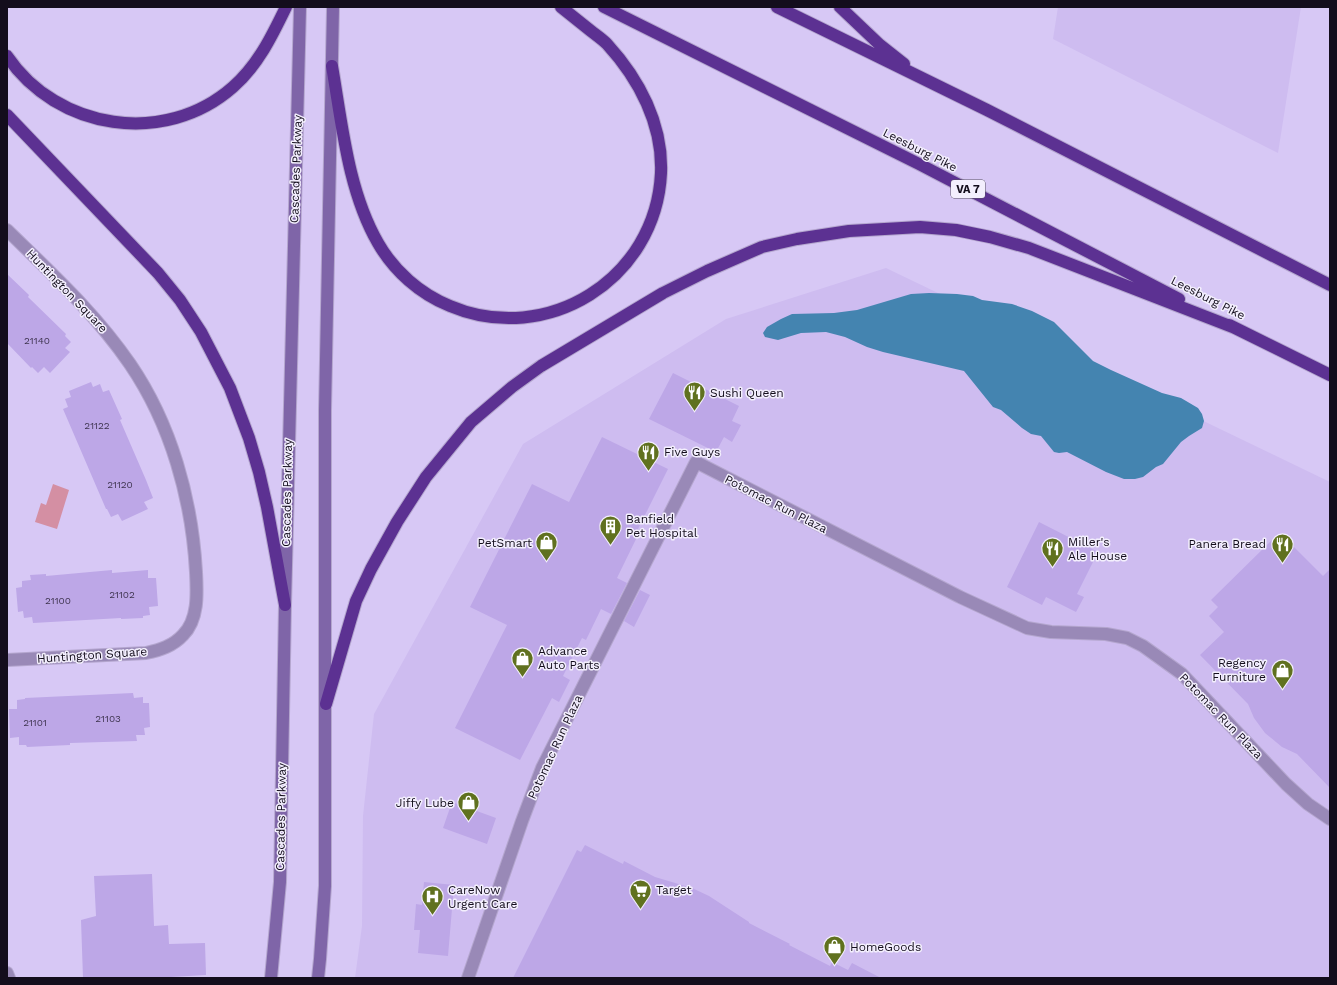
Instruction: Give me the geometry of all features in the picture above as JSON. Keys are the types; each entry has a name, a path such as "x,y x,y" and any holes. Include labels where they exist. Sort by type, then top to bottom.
{"highway":[{"path":"7,56 23,76 36,88 65,108 99,120 116,123 134,124 158,122 186,114 202,107 218,99 232,88 257,62 286,7"},
{"path":"332,66 351,173 370,226 378,243 399,271 426,294 458,310 490,317 510,319 546,314 579,302 594,293 612,278 632,256 642,241 655,208 661,173 660,150 654,120 640,88 606,43 561,7"},
{"name":"Leesburg Pike","path":"604,7 919,164 1235,328 1330,375"},
{"path":"777,7 987,110"},
{"path":"840,7 880,45 922,78 1330,285"},
{"path":"7,115 158,273 180,300 201,332 230,388 249,438 267,507 285,605"},
{"path":"326,704 356,601 371,568 397,522 426,477 471,422 512,387 541,366 663,293 707,271 762,247 797,239 849,231 920,227 956,230 990,236 1029,248 1235,328"}],"main road":[{"name":"Cascades Parkway","path":"271,978 280,882 285,605 300,7"},
{"path":"318,978 325,886 325,410 333,7"}],"street":[{"name":"Huntington Square","path":"7,230 82,303 102,326 130,365 149,396 162,424 180,473 190,513 197,585 193,619 184,635 171,645 146,653 7,660"},
{"name":"Potomac Run Plaza","path":"468,978 524,814 542,768 696,462 974,603 1027,628 1051,632 1106,634 1127,638 1143,646 1182,674 1286,784 1308,804 1330,819"},
{"path":"7,972 9,978"}],"shaded area":[{"path":"1058,7 1301,7 1278,153 1053,39"},
{"path":"886,268 1330,482 1330,978 355,978 362,926 363,816 374,714 523,444 726,319"},
{"path":"53,484 69,490 57,529 35,522 41,503 46,505"}],"water":[{"path":"929,293 973,296 982,300 1012,304 1032,311 1054,322 1093,361 1162,393 1181,398 1198,408 1204,421 1202,428 1181,442 1163,464 1156,467 1143,477 1124,479 1106,472 1067,452 1054,452 1041,436 1031,434 1001,410 993,407 964,371 883,352 867,347 845,337 826,332 801,333 778,340 765,337 763,333 767,327 792,314 834,313 857,310 911,294"}],"building":[{"path":"7,274 66,334 65,336 71,342 65,348 70,352 50,373 44,367 38,373 32,367 31,368 7,343"},
{"name":"Sushi Queen","path":"673,373 739,406 732,421 741,425 732,442 724,437 716,452 649,419"},
{"path":"91,382 93,387 100,384 103,392 109,390 153,498 144,502 148,509 122,521 118,514 111,517 106,509 63,409 68,407 65,399 71,397 69,391"},
{"path":"602,437 668,469 635,535 637,537 617,578 627,583 611,614 601,609 586,640 582,638 563,676 570,680 559,702 552,698 520,760 455,728 507,625 470,607 532,484 569,502"},
{"name":"Miller's Ale House","path":"1039,522 1098,552 1077,594 1084,597 1076,612 1046,597 1042,605 1007,587"},
{"name":"Regency Furniture","path":"1278,534 1286,541 1287,540 1323,576 1330,569 1330,788 1297,754 1282,747 1265,733 1254,718 1248,704 1200,655 1224,632 1209,616 1218,607 1211,600"},
{"path":"112,570 112,573 148,570 148,578 156,578 158,606 149,607 150,615 143,616 143,618 33,623 32,617 24,618 23,611 18,612 16,588 22,587 22,581 31,580 30,575 46,574 46,576"},
{"path":"640,590 650,595 634,627 624,621"},
{"path":"133,693 134,698 143,697 143,703 149,703 150,727 144,728 145,735 136,735 137,741 70,743 70,745 27,747 26,745 19,745 19,737 10,738 9,709 17,709 17,700 25,698"},
{"name":"Jiffy Lube","path":"452,802 496,818 487,844 443,828"},
{"name":"Target","path":"585,845 623,864 624,861 655,877 692,888 709,896 749,923 830,966 832,962 848,970 852,963 881,978 513,978 577,850 581,852"},
{"path":"152,874 154,926 168,925 169,944 205,943 206,975 171,978 83,978 81,920 96,916 94,876"},
{"name":"CareNow Urgent Care","path":"424,882 454,885 448,956 418,953 420,930 414,930 416,904 422,905"}],"place":[{"name":"Sushi Queen","path":"694,412"},
{"name":"Five Guys","path":"648,472"},
{"name":"Banfield Pet Hospital","path":"611,546"},
{"name":"PetSmart","path":"547,562"},
{"name":"Panera Bread","path":"1282,564"},
{"name":"Miller's Ale House","path":"1053,568"},
{"name":"Advance Auto Parts","path":"523,678"},
{"name":"Regency Furniture","path":"1282,690"},
{"name":"Jiffy Lube","path":"469,822"},
{"name":"Target","path":"640,910"},
{"name":"CareNow Urgent Care","path":"433,916"},
{"name":"HomeGoods","path":"835,966"}]}
